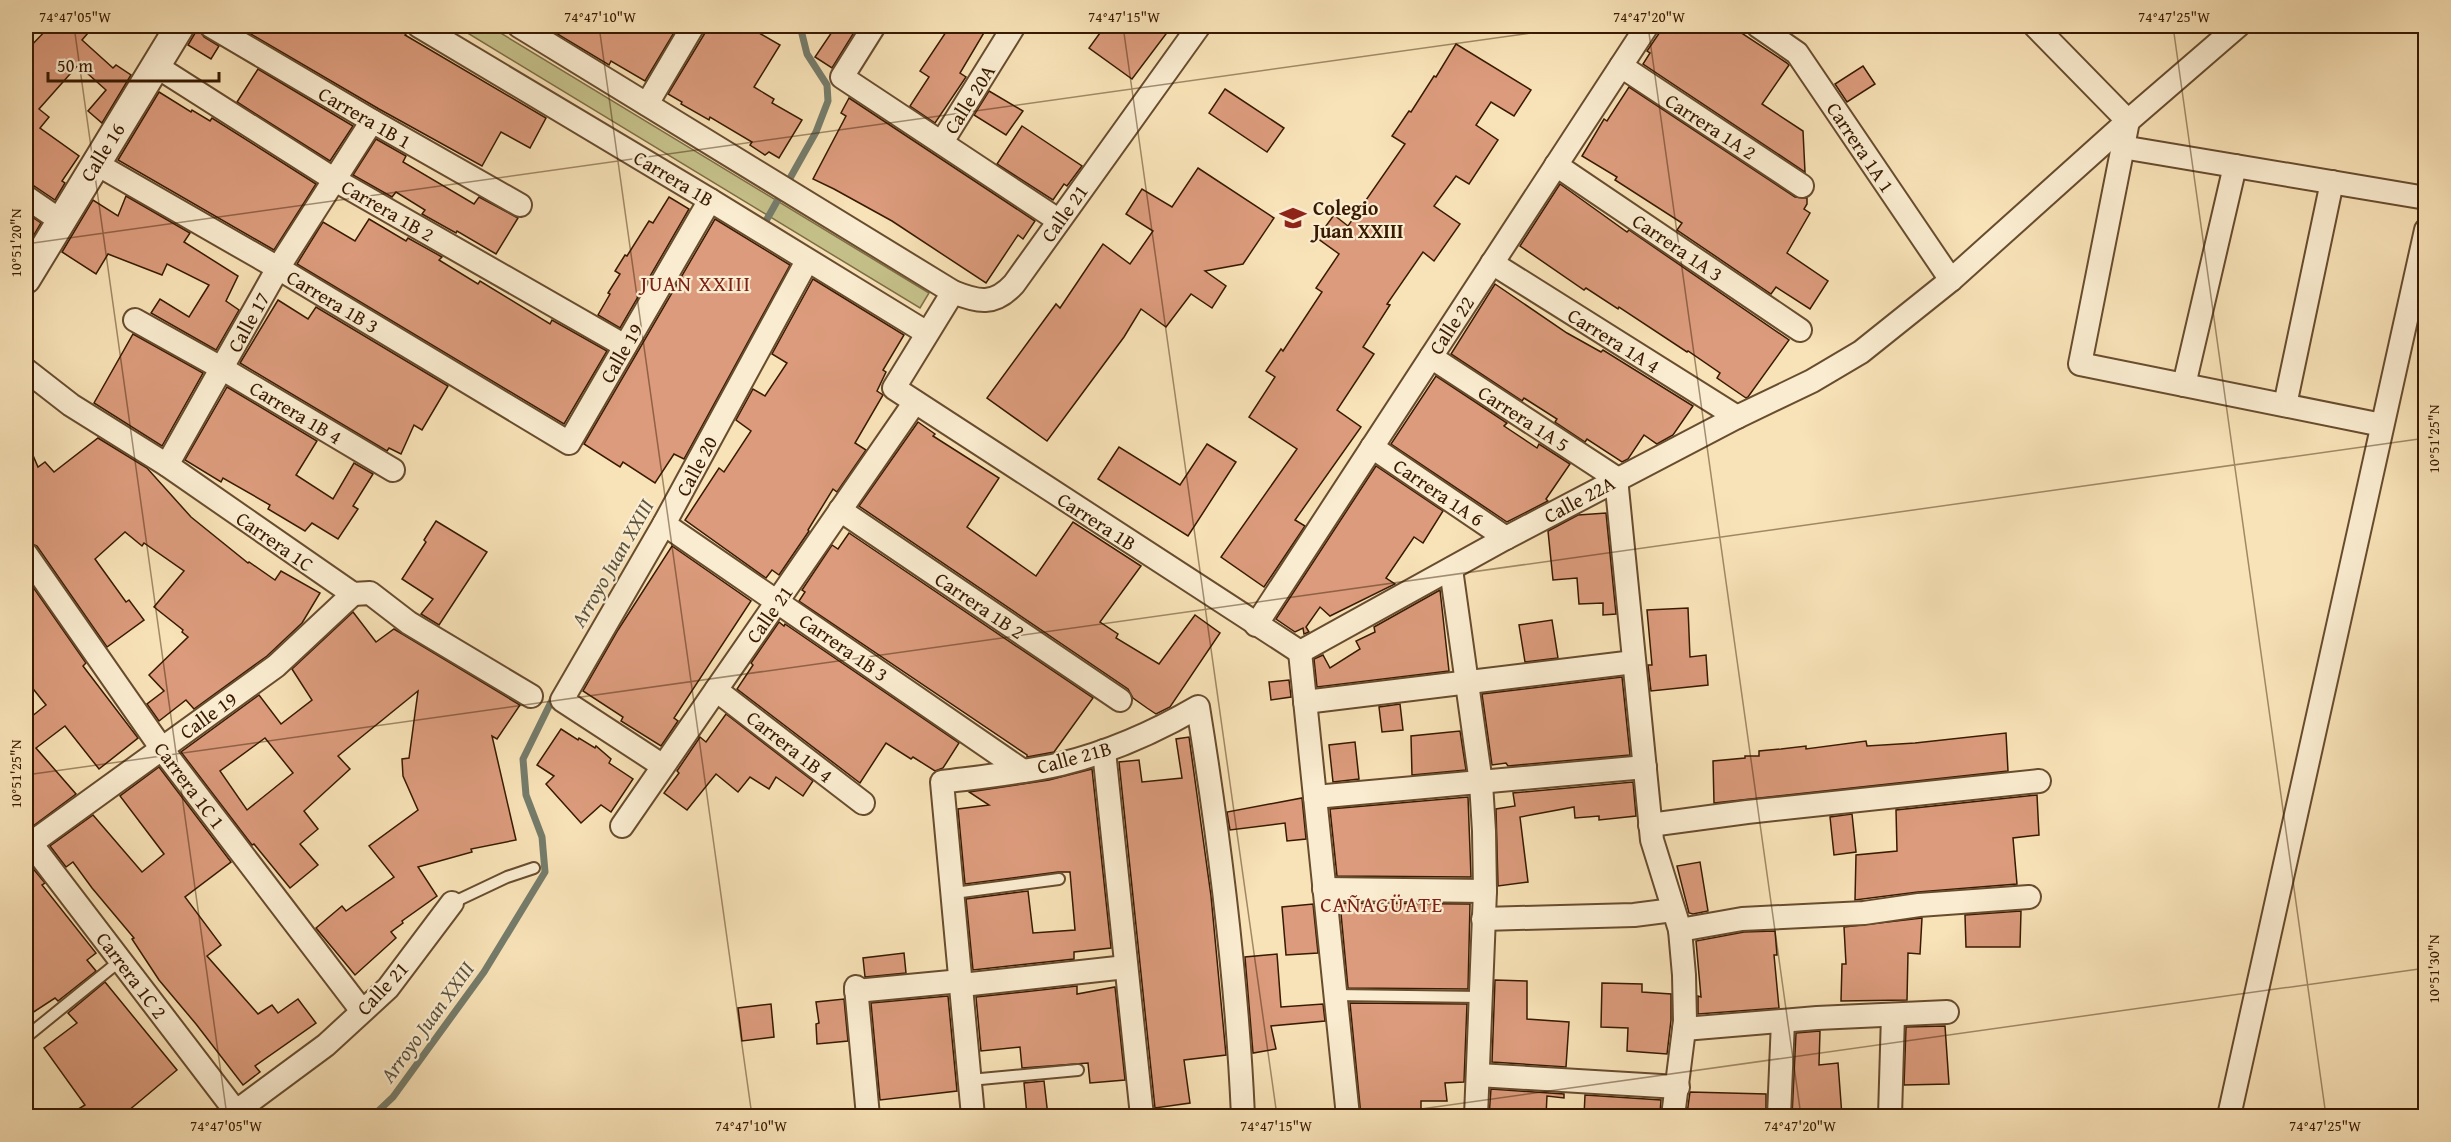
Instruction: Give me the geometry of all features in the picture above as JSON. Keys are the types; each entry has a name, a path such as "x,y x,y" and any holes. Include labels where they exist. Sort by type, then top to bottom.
{"street":[{"name":"Calle 16","path":"26,279 180,26"},
{"name":"Carrera 1B 1","path":"211,26 520,205"},
{"name":"Carrera 1B","path":"418,26 710,200 927,333 894,388 1300,652"},
{"path":"519,26 953,292 927,333"},
{"path":"647,104 693,26"},
{"path":"874,26 842,77 1059,220"},
{"name":"Calle 20A","path":"942,142 1014,26"},
{"name":"Calle 21","path":"953,292 977,302 1004,295 1198,26"},
{"name":"Calle 22","path":"1256,625 1647,26"},
{"name":"Carrera 1A 1","path":"1758,26 1797,53 1951,280"},
{"path":"2035,26 2128,121 2080,364 2382,425"},
{"name":"Calle 22A","path":"1300,652 1616,478 1812,381 1861,352 1951,280 2238,26"},
{"name":"Carrera 1B 2","path":"156,66 335,180 625,346"},
{"name":"Carrera 1A 2","path":"1620,66 1802,186"},
{"name":"Calle 17","path":"167,465 278,268 372,121"},
{"path":"2122,147 2426,198"},
{"name":"Carrera 1B 3","path":"95,163 278,268 569,443"},
{"name":"Carrera 1A 3","path":"1556,165 1800,330"},
{"path":"2184,385 2235,166"},
{"path":"2285,405 2332,182"},
{"path":"26,197 61,220"},
{"name":"Calle 19","path":"569,443 710,200"},
{"path":"2229,1116 2426,230"},
{"name":"Calle 20","path":"663,766 562,700 664,524 807,261"},
{"name":"Carrera 1A 4","path":"1492,263 1737,417"},
{"name":"Carrera 1B 4","path":"135,321 223,369 393,470"},
{"name":"Carrera 1A 5","path":"1431,357 1616,478"},
{"name":"Carrera 1C","path":"26,370 71,405 167,465 353,594 370,593 409,623 531,696"},
{"name":"Calle 21","path":"622,826 915,402"},
{"name":"Carrera 1A 6","path":"1372,447 1506,538"},
{"path":"1616,478 1652,840 1676,920 1684,975 1684,1029 1673,1116"},
{"name":"Carrera 1B 2","path":"840,510 1120,700"},
{"name":"Carrera 1B 3","path":"664,524 1023,771"},
{"name":"Carrera 1C 1","path":"26,554 162,749 362,1011"},
{"path":"1451,569 1481,783 1485,891 1476,1116"},
{"name":"Calle 19","path":"27,843 276,666 353,594"},
{"path":"1300,652 1348,1116"},
{"path":"1305,702 1634,662"},
{"name":"Carrera 1B 4","path":"716,690 863,803"},
{"name":"Calle 21B","path":"954,893 942,782 1061,764 1104,751 1156,731 1198,707 1216,817 1230,927 1240,1038 1243,1116"},
{"path":"1104,751 1142,1116"},
{"path":"1315,797 1645,767"},
{"path":"1650,825 1747,812 2039,781"},
{"name":"Carrera 1C 2","path":"27,843 121,960 233,1115"},
{"path":"1324,889 1485,891"},
{"path":"954,893 973,1116"},
{"path":"1484,919 1634,915 1676,920 1742,919 1864,913 1919,905 2029,897"},
{"name":"Calle 21","path":"233,1115 326,1045 388,988 452,903"},
{"path":"868,1116 856,989 962,983 1126,967"},
{"path":"1684,1029 1947,1012"},
{"path":"1890,1116 1893,1015"},
{"path":"1779,1116 1783,1021"},
{"path":"1478,1075 1678,1087"}],"lane":[{"name":"Calle 21","path":"452,903 534,868"},
{"path":"954,893 1059,879"},
{"path":"26,1037 121,960"},
{"path":"1335,995 1480,997"},
{"path":"970,1080 1078,1070"}],"shaded area":[{"path":"456,26 489,26 929,293 920,308"}],"building":[{"path":"50,26 94,26 82,40 113,68 116,65 131,75 102,123 88,111 106,90 78,65 39,109 49,117 40,128 79,156 62,181 65,183 55,200 34,186 26,184 26,51"},
{"path":"237,26 394,26 407,33 405,35 546,118 530,148 501,132 482,166"},
{"path":"544,26 678,26 645,81 611,61 609,65"},
{"path":"706,26 747,26 780,45 754,87 774,99 772,103 802,120 779,158 769,152 765,155 750,145 752,142 710,117 709,120 681,104 682,102 668,94 705,33"},
{"path":"836,26 858,26 832,68 815,57"},
{"path":"950,26 988,26 960,73 966,77 935,123 910,106 929,77 920,71"},
{"path":"1105,26 1172,26 1132,79 1089,48"},
{"path":"1664,26 1731,26 1789,65 1762,104 1803,131 1805,172 1643,64 1650,53 1647,51"},
{"path":"198,28 204,37 219,46 211,59 188,45"},
{"path":"1456,44 1531,90 1514,116 1491,102 1476,125 1498,140 1469,184 1456,176 1434,206 1460,224 1434,261 1423,252 1387,304 1390,305 1363,347 1374,354 1337,410 1361,427 1295,520 1305,526 1264,587 1221,557 1297,449 1249,417 1275,377 1266,371 1281,349 1283,351 1322,292 1316,288 1339,254 1317,238 1334,215 1348,226 1405,144 1392,136 1409,111 1411,112 1434,76 1436,77"},
{"path":"1863,66 1875,84 1847,102 1835,84"},
{"path":"258,69 353,126 330,161 237,102"},
{"path":"1629,87 1795,197 1807,198 1804,209 1810,213 1787,253 1828,281 1810,309 1776,287 1771,294 1677,230 1682,223 1615,180 1617,177 1582,156 1604,119 1607,121"},
{"path":"1225,89 1284,128 1267,152 1209,113"},
{"path":"989,91 1023,111 1006,135 974,115"},
{"path":"159,92 191,112 192,110 210,121 212,118 316,184 274,250 118,160"},
{"path":"849,98 1035,221 1023,239 1018,235 986,283 892,221 813,179 846,116 841,113"},
{"path":"1022,126 1082,166 1067,186 1064,184 1053,200 997,164"},
{"path":"376,139 406,156 403,162 474,204 479,197 518,218 496,254 422,214 425,210 396,192 392,197 353,175"},
{"path":"1198,168 1274,218 1243,264 1205,271 1226,286 1212,308 1191,294 1166,327 1141,309 1124,337 1047,441 987,398 1056,304 1060,308 1103,244 1130,264 1153,231 1126,214 1142,189 1172,207"},
{"path":"1560,184 1627,232 1629,230 1789,340 1748,397 1746,398 1717,378 1720,373 1688,351 1619,307 1618,309 1586,288 1584,290 1520,246"},
{"path":"126,196 190,233 184,242 238,276 226,301 239,310 216,350 151,313 160,299 189,317 209,285 167,264 162,275 108,254 96,274 62,252 93,200 118,216"},
{"path":"669,197 689,209 620,328 598,315 620,274 615,271 649,221 653,223"},
{"path":"26,213 41,223 34,235 26,230"},
{"path":"369,219 406,241 408,238 442,257 439,260 478,284 480,281 550,324 552,320 607,351 564,424 297,264 323,222 355,241"},
{"path":"715,219 790,265 684,459 674,454 655,483 623,462 620,467 584,444"},
{"path":"813,279 904,335 883,370 886,372 877,391 883,395 855,443 866,450 837,492 833,489 809,531 779,575 772,570 766,578 685,520 719,468 724,472 751,431 736,420 753,389 765,396 787,363 772,354"},
{"path":"1495,284 1567,333 1601,352 1603,350 1693,406 1673,435 1657,444 1644,435 1628,459 1622,462 1587,439 1585,442 1555,422 1557,419 1524,398 1522,401 1451,354"},
{"path":"278,300 308,319 316,307 448,386 422,430 414,425 401,454 389,448 387,451 240,363"},
{"path":"133,334 203,373 162,446 94,403"},
{"path":"1436,376 1507,423 1504,426 1537,448 1539,444 1570,464 1546,499 1548,501 1507,522 1391,444"},
{"path":"227,387 317,441 296,475 333,499 354,463 373,474 353,506 358,509 338,539 312,523 305,531 268,509 270,505 223,478 221,482 185,460"},
{"path":"918,422 935,434 933,436 999,478 967,527 1036,576 1073,522 1141,566 1100,622 1118,634 1116,638 1159,664 1195,615 1220,633 1170,707 1156,714 1133,698 1128,689 859,506"},
{"path":"98,438 147,468 191,517 248,563 275,580 281,571 320,593 302,623 267,656 194,709 186,700 159,721 147,704 164,691 149,675 188,637 182,632 183,630 154,607 184,571 144,543 142,546 125,532 95,559 126,602 129,600 144,620 107,647 37,546 26,541 26,439 38,467 45,462 54,472"},
{"path":"1207,444 1236,462 1188,536 1098,479 1119,447 1180,485"},
{"path":"1376,466 1443,511 1423,543 1414,537 1386,578 1395,584 1330,616 1320,607 1306,627 1309,632 1304,634 1303,628 1295,632 1276,619"},
{"path":"1606,513 1616,614 1603,615 1603,603 1579,604 1577,578 1553,580 1548,531 1578,515"},
{"path":"436,521 487,552 439,625 421,614 433,599 402,579 426,542 424,540"},
{"path":"849,533 1093,698 1054,752 1027,757 799,601 805,592 802,590 832,545 838,549"},
{"path":"672,546 751,601 674,718 678,721 661,746 621,721 623,717 583,691 618,630"},
{"path":"26,577 86,663 83,666 138,738 99,769 65,726 36,748 76,794 33,826 26,824 26,721 46,705 26,680"},
{"path":"1440,590 1449,671 1317,687 1314,659 1323,655 1330,668 1360,649 1356,641 1375,632 1374,627"},
{"path":"1688,608 1690,657 1706,655 1708,685 1651,691 1648,665 1652,665 1647,610"},
{"path":"353,612 376,642 394,629 520,705 497,739 492,736 516,840 471,849 472,852 418,867 437,896 402,921 403,923 391,932 396,938 355,975 316,928 342,906 346,911 394,877 369,846 418,810 403,776 402,759 409,758 418,691 338,756 350,769 304,811 318,829 300,844 318,865 290,888 254,844 252,845 181,752 259,695 281,724 312,700 292,669","holes":["265,738 293,773 247,810 220,771"]},
{"path":"1552,620 1558,658 1525,662 1519,625"},
{"path":"779,622 959,743 943,768 935,771 886,743 860,783 737,689 753,665 751,663"},
{"path":"1622,677 1630,755 1508,766 1506,763 1492,765 1482,694"},
{"path":"1289,680 1291,697 1271,700 1269,682"},
{"path":"1400,704 1403,730 1382,732 1379,707"},
{"path":"726,714 813,781 803,796 776,777 769,789 750,777 738,792 716,774 687,810 664,793 679,773 677,771 700,737 706,742"},
{"path":"561,729 578,740 579,738 595,748 596,746 611,759 609,763 633,779 611,812 601,805 581,823 546,784 554,776 537,765"},
{"path":"1460,731 1466,770 1412,775 1411,736"},
{"path":"2006,733 2008,771 1714,803 1713,761 1759,756 1759,751 1806,746 1806,749 1866,741 1867,746 1915,743"},
{"path":"1189,737 1211,896 1226,1055 1184,1060 1190,1103 1155,1108 1119,762 1139,760 1142,782 1182,778 1176,739"},
{"path":"1355,742 1359,779 1333,782 1329,745"},
{"path":"159,767 231,862 185,897 221,945 207,956 258,1014 272,1005 278,1013 298,999 316,1023 255,1066 260,1072 243,1085 159,980 132,939 134,938 73,862 66,867 50,846 93,815 142,872 164,854 120,796"},
{"path":"1092,769 1111,948 1074,952 1074,959 973,970 966,899 1028,891 1033,933 1075,930 1070,872 965,884 958,809 989,805 969,792 1049,780"},
{"path":"1633,782 1636,816 1599,820 1599,816 1575,818 1574,807 1520,817 1528,882 1498,886 1496,809 1515,806 1513,793"},
{"path":"2037,795 2039,835 2013,838 2017,884 1855,900 1856,855 1897,851 1896,810"},
{"path":"1468,797 1471,877 1337,876 1330,809"},
{"path":"1302,798 1306,839 1287,841 1285,823 1230,830 1227,812"},
{"path":"1852,814 1856,852 1834,855 1830,817"},
{"path":"26,860 45,883 42,885 96,953 87,960 96,971 58,1001 55,998 26,1017"},
{"path":"1700,862 1708,911 1693,914 1689,913 1677,866"},
{"path":"1340,903 1470,904 1468,989 1348,988"},
{"path":"1313,904 1318,953 1286,955 1282,907"},
{"path":"2021,911 2020,947 1966,947 1965,915"},
{"path":"1922,918 1920,954 1908,953 1907,1000 1841,1001 1842,964 1846,964 1844,927"},
{"path":"1775,931 1777,955 1774,955 1779,1008 1698,1014 1698,996 1701,997 1696,941 1744,932"},
{"path":"904,953 906,973 865,977 863,958"},
{"path":"1277,954 1281,1007 1323,1004 1325,1021 1271,1026 1276,1049 1253,1053 1245,957"},
{"path":"1495,980 1527,981 1527,1019 1569,1022 1566,1067 1492,1062"},
{"path":"105,982 177,1070 122,1116 67,1116 85,1105 44,1048 77,1023 68,1013"},
{"path":"1602,983 1642,984 1642,992 1671,994 1667,1054 1627,1051 1628,1028 1601,1027"},
{"path":"1077,986 1077,994 1115,987 1125,1080 1090,1083 1088,1063 1022,1068 1020,1047 981,1051 976,997"},
{"path":"948,996 957,1091 880,1100 871,1003"},
{"path":"844,999 848,1041 817,1044 816,1024 819,1023 816,1002"},
{"path":"1350,1003 1467,1004 1464,1082 1445,1083 1447,1101 1421,1101 1421,1116 1361,1116"},
{"path":"771,1004 774,1037 742,1041 738,1008"},
{"path":"1945,1026 1949,1084 1904,1085 1906,1027"},
{"path":"1820,1031 1819,1065 1838,1063 1842,1116 1792,1116 1796,1033"},
{"path":"1044,1081 1048,1116 1027,1116 1024,1083"},
{"path":"1491,1089 1564,1094 1564,1098 1547,1096 1546,1116 1489,1116"},
{"path":"1690,1092 1766,1094 1766,1116 1687,1114"},
{"path":"1585,1095 1661,1100 1660,1113 1659,1116 1584,1116"}],"waterway":[{"name":"Arroyo Juan XXIII","path":"762,228 816,132 828,101 827,85 807,54 800,26"},
{"name":"Arroyo Juan XXIII","path":"373,1116 393,1097 484,972 545,872 542,837 526,795 523,759 555,694"}],"place":[{"name":"Colegio Juan XXIII","path":"1293,218"}],"district":[{"name":"JUAN XXIII","path":"696,283"},
{"name":"CAÑAGÜATE","path":"1382,904"}]}
